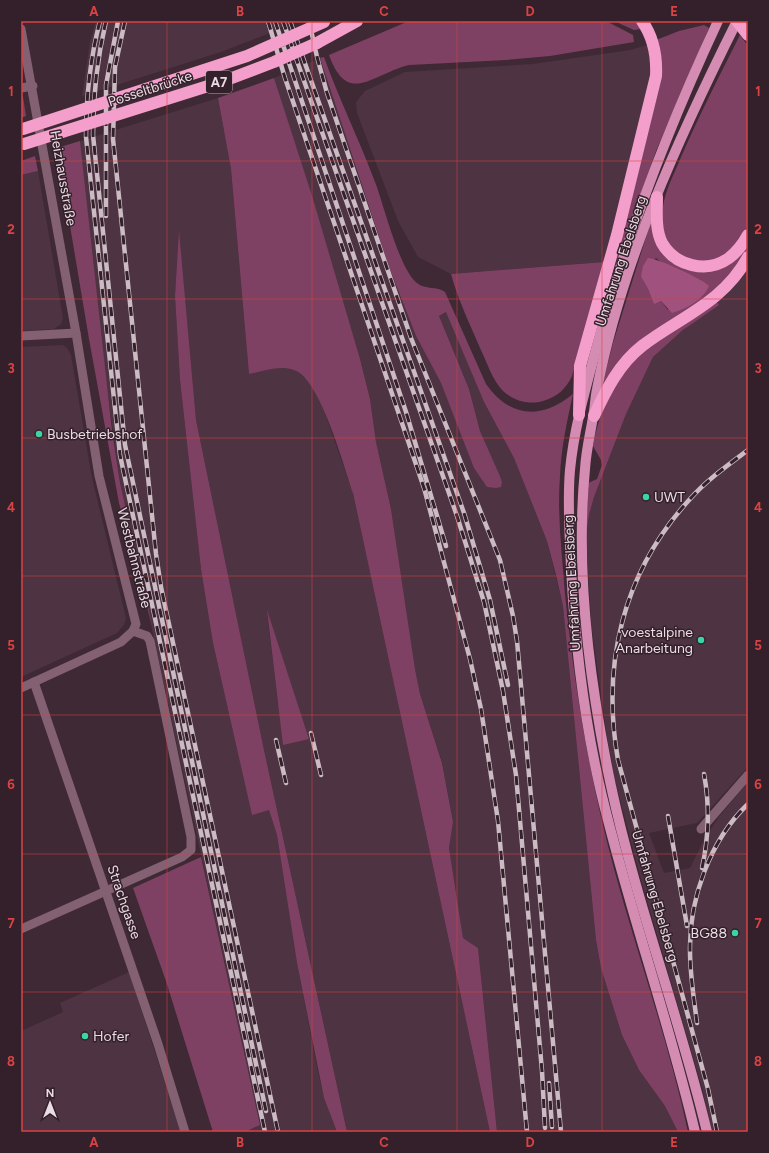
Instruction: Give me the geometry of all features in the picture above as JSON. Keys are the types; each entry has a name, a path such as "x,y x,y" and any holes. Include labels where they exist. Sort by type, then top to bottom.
{"highway":[{"name":"Posseltbrücke","path":"23,145 224,81 274,62 328,38 357,21"},
{"path":"737,21 748,35"},
{"name":"Posseltbrücke","path":"22,127 49,121 247,56 325,22"},
{"path":"579,416 580,366 619,228 656,76 656,55 644,24"},
{"path":"657,197 657,222 662,242 668,251 686,263 696,267 718,264 736,253 748,235"},
{"path":"594,416 612,380 625,362 642,346 702,308 716,297 729,284 748,257"}],"main road":[{"name":"Umfahrung Ebelsberg","path":"695,1132 671,1038 613,840 600,788 588,722 576,624 569,532 570,470 579,416 604,317 635,221 673,122 718,21"},
{"name":"Umfahrung Ebelsberg","path":"707,1132 690,1064 623,836 611,786 598,713 587,622 582,530 586,456 594,416 597,387 614,321 645,225 708,80 737,21"}],"street":[{"name":"Heizhausstraße","path":"21,29 33,86 76,333"},
{"path":"21,88 33,86"},
{"path":"21,336 76,333"},
{"name":"Westbahnstraße","path":"76,333 99,476 135,618 136,624 133,631"},
{"path":"21,688 121,642 133,631 147,636 150,641 191,838 191,850 182,857 21,929"},
{"name":"Strachgasse","path":"34,682 158,1044 185,1132"},
{"path":"701,830 748,775"}],"shaded area":[{"path":"96,21 294,21 265,35 221,52 82,96 90,42"},
{"path":"409,21 606,21 633,35 634,42 550,56 409,65 362,83 353,83 344,80 336,71 329,55"},
{"path":"614,21 635,21 641,29 634,30"},
{"path":"704,25 709,28 656,151 616,263 634,186 656,40 679,31"},
{"path":"740,35 748,46 748,225 736,245 724,256 703,261 692,260 683,257 676,252 666,237 662,217 664,201 693,130"},
{"path":"647,45 651,66 650,79 604,262 451,274 418,257 398,221 357,113 356,102 365,91 405,72 533,64 630,50"},
{"path":"324,57 379,192 404,265 410,276 420,285 445,292 486,384 505,404 526,412 549,408 573,394 562,456 559,505 565,594 578,698 590,767 605,835 623,902 672,1066 688,1132 678,1132 665,1106 639,1070 622,1035 601,968 596,940 563,606 547,541 514,458 484,402 446,312 439,316 469,389 480,431 500,476 502,482 501,487 487,487 474,468 441,383 416,336 389,267 320,58"},
{"path":"320,58 389,267 416,336 441,383 459,428 490,487 496,488 502,482 480,431 469,389 439,316 447,312 484,402 514,458 547,541 563,606 596,940 601,968 622,1035 639,1070 665,1106 678,1132 497,1132 478,948 463,938 449,848 453,822 442,762 420,694 415,669 391,509 376,442 370,399 360,359 274,78"},
{"path":"274,78 313,199 360,359 370,399 376,442 391,509 415,669 420,694 442,763 453,822 449,848 463,938 478,948 497,1132 490,1132 353,493 344,464 322,406 313,389 304,377 294,370 282,368 249,374 231,169 218,98"},
{"path":"21,95 23,97 26,116 21,118"},
{"path":"218,98 231,169 249,374 279,367 296,370 311,384 321,402 353,493 490,1132 347,1132 264,750 196,420 179,235 175,296 180,380 201,569 213,643 252,814 269,810 277,835 297,963 318,1072 324,1098 337,1132 245,1132 260,1125 120,483 106,382 80,141","holes":["267,613 309,739 278,704"]},
{"path":"80,141 112,431 120,483 153,629 119,503 89,339 57,148"},
{"path":"35,156 38,171 21,175 21,161"},
{"path":"38,171 63,318 61,324 54,329 21,331 21,175"},
{"path":"653,215 654,234 698,271 748,243 748,251 724,282 705,299 657,329 598,402 613,343","holes":["656,258 663,264 668,310 661,301 654,303 641,277"]},
{"path":"179,231 196,420 264,750 347,1132 337,1132 324,1098 297,963 277,835 269,810 252,815 213,643 201,569 180,380 175,296"},
{"path":"648,258 680,269 709,286 703,296 694,303 672,313 661,301 654,304 641,277 643,266"},
{"path":"604,262 572,376 567,385 553,397 532,403 517,400 503,391 490,371 461,303 451,274"},
{"path":"748,265 748,767 697,823 649,833 664,873 690,868 705,838 718,818 748,782 748,1132 712,1132 702,1088 641,880 615,780 606,731 591,622 586,536 589,515 594,497 626,414 653,357 716,301"},
{"path":"716,301 719,305 683,330 653,357 626,414 594,497 589,515 586,536 588,483 597,479 602,465 601,460 593,446 604,403 615,384 642,351"},
{"path":"63,345 67,348 71,355 92,478 126,618 124,625 117,633 21,677 21,347"},
{"path":"267,610 309,739 283,745"},
{"path":"201,857 260,1125 245,1132 213,1132 166,981 133,888"},
{"path":"129,972 181,1132 21,1132 21,1031 63,1012 60,1003"}],"railway":[{"path":"100,21 89,78 86,137 120,455 265,1132"},
{"path":"106,21 96,78 93,135 125,445 266,1111"},
{"path":"106,216 106,85 118,21"},
{"path":"125,21 115,67 113,139 156,554 161,587 278,1132"},
{"path":"268,21 285,78 424,488 470,659 481,709 498,821 527,1132"},
{"path":"275,21 406,412 446,546"},
{"path":"283,21 457,516 484,602 503,691 516,775 542,1071 545,1128"},
{"path":"290,21 464,513 490,600 508,685"},
{"path":"309,21 327,93 411,338 500,560 513,616 517,641 561,1132"},
{"path":"717,1132 708,1089 618,760 613,724 613,689 616,654 622,621 633,588 648,557 667,527 690,499 725,467 748,450"},
{"path":"311,733 321,775"},
{"path":"276,740 286,783"},
{"path":"702,868 708,821 704,774"},
{"path":"697,1023 691,978 690,951 693,911 704,872 713,853 723,835 748,804"},
{"path":"668,816 687,926"},
{"path":"549,1083 552,1127"}],"place":[{"name":"Busbetriebshof","path":"39,434"},
{"name":"UWT","path":"646,497"},
{"name":"voestalpine Anarbeitung","path":"701,640"},
{"name":"BG88","path":"735,933"},
{"name":"Hofer","path":"85,1036"}]}
